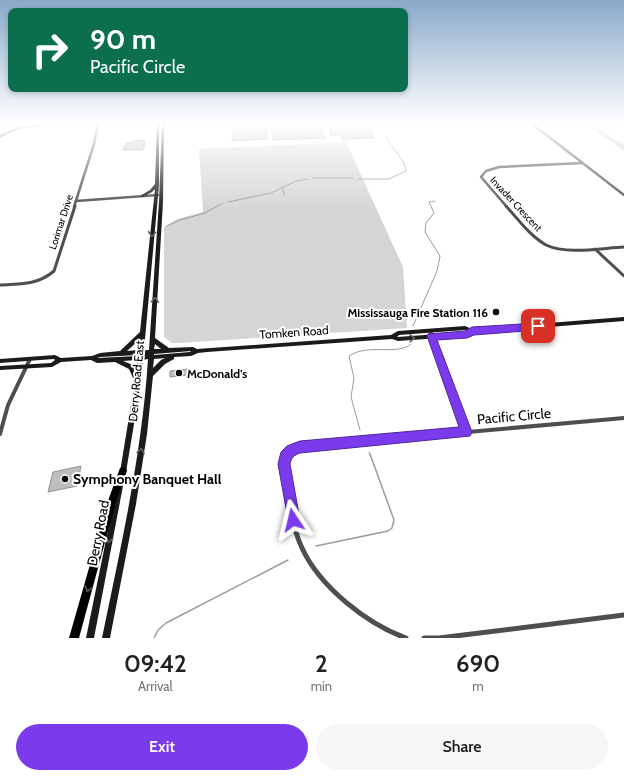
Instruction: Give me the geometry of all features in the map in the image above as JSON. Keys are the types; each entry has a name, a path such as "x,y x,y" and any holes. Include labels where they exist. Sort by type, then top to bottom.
{"highway":[{"path":"74,638 113,498 123,471"}],"main road":[{"name":"Derry Road East","path":"130,433 138,382 141,334 157,185 158,153"},
{"name":"Derry Road East","path":"106,638 133,504 144,434 150,375 162,194 163,153"},
{"path":"142,196 151,191 157,185"},
{"name":"Tomken Road","path":"92,358 97,361 151,355 175,356 191,354 197,351 392,337 398,339 430,334 467,334 472,331 623,320"},
{"path":"121,354 131,346 141,334"},
{"path":"152,338 167,350"},
{"name":"Tomken Road","path":"151,355 167,350 193,349 197,351"},
{"name":"Tomken Road","path":"0,368 52,364 60,360 92,358 100,355 121,354 140,356"},
{"path":"150,375 163,362 175,356"},
{"name":"Tomken Road","path":"0,361 55,357 60,360"},
{"path":"114,360 131,368 135,373 138,382"},
{"name":"Derry Road","path":"90,638 130,433"}],"street":[{"name":"Lorimar Drive","path":"0,285 36,282 48,277 54,271 91,153"},
{"path":"569,153 624,195"},
{"name":"Invader Crescent","path":"582,163 499,167 487,169 481,177 530,233 541,242 556,248 570,250 596,249"},
{"path":"76,202 162,194"},
{"path":"596,249 624,247"},
{"path":"596,249 624,276"},
{"path":"430,334 466,432"},
{"path":"0,434 8,405 30,359"},
{"name":"Pacific Circle","path":"406,638 382,628 363,614 323,580 310,564 295,529 284,464 286,456 291,450 300,447 624,418"},
{"path":"424,638 439,638 624,615"}],"shaded area":[{"path":"199,153 351,153 403,267 407,328 172,343 164,337 164,227 177,219 203,212"}],"building":[{"name":"McDonald's","path":"188,369 188,375 170,377 170,371"},
{"name":"Symphony Banquet Hall","path":"81,466 77,486 48,492 53,472"}],"waterway":[{"path":"358,179 389,179 406,171 404,163 397,153"},
{"path":"313,178 353,178"},
{"path":"228,202 271,193 296,181 308,179"},
{"path":"283,188 284,195"},
{"path":"413,326 437,271 440,256 425,232 426,223 434,213 429,202 435,201"},
{"path":"167,226 180,220 205,213 223,203"},
{"path":"360,430 351,397 354,378 349,356 365,350 399,349 411,344"},
{"path":"316,546 388,531 392,528 394,520 370,454"},
{"path":"154,638 158,630 166,623 288,560"}],"place":[{"name":"Mississauga Fire Station 116","path":"496,312"},
{"name":"McDonald's","path":"179,373"},
{"name":"Symphony Banquet Hall","path":"65,479"}],"route":[{"path":"293,520 284,464 286,456 291,450 300,447 466,432 432,336 467,334 472,331 538,326"}]}
